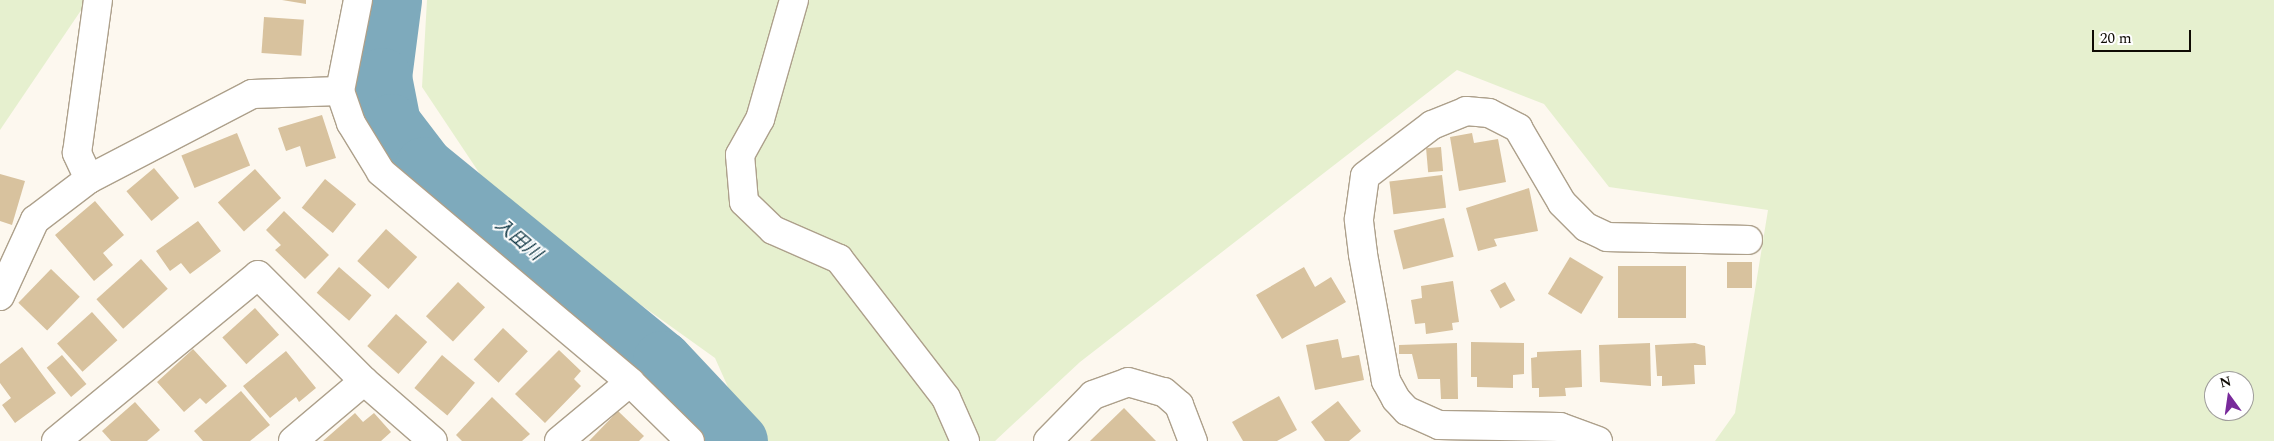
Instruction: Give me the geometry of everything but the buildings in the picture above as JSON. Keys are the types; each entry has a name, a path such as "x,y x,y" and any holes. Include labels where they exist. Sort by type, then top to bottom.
{"street":[{"path":"89,179 77,153 98,0"},
{"path":"358,0 340,92 351,123 381,172 630,382 690,441"},
{"path":"794,0 760,119 740,154 744,202 773,230 839,259 946,398 965,441"},
{"path":"0,296 35,220 89,179 252,94 340,92"},
{"path":"1598,441 1560,427 1438,425 1413,414 1396,399 1386,381 1363,254 1359,219 1365,176 1432,125 1466,111 1489,112 1518,128 1562,203 1586,227 1607,237 1748,240"},
{"path":"56,441 258,275 364,381 433,441"},
{"path":"293,441 364,381"},
{"path":"560,441 630,382"},
{"path":"1048,441 1092,395 1128,382 1164,392 1179,405 1193,441"}],"green space":[{"path":"0,0 88,0 0,130"},
{"path":"427,0 2274,0 2274,441 1715,441 1735,413 1768,210 1609,187 1544,104 1457,70 1080,362 995,441 752,441 715,358 500,204 422,87"}],"waterway":[{"name":"入田川","path":"392,0 382,77 391,123 424,166 662,360 738,441"}]}
